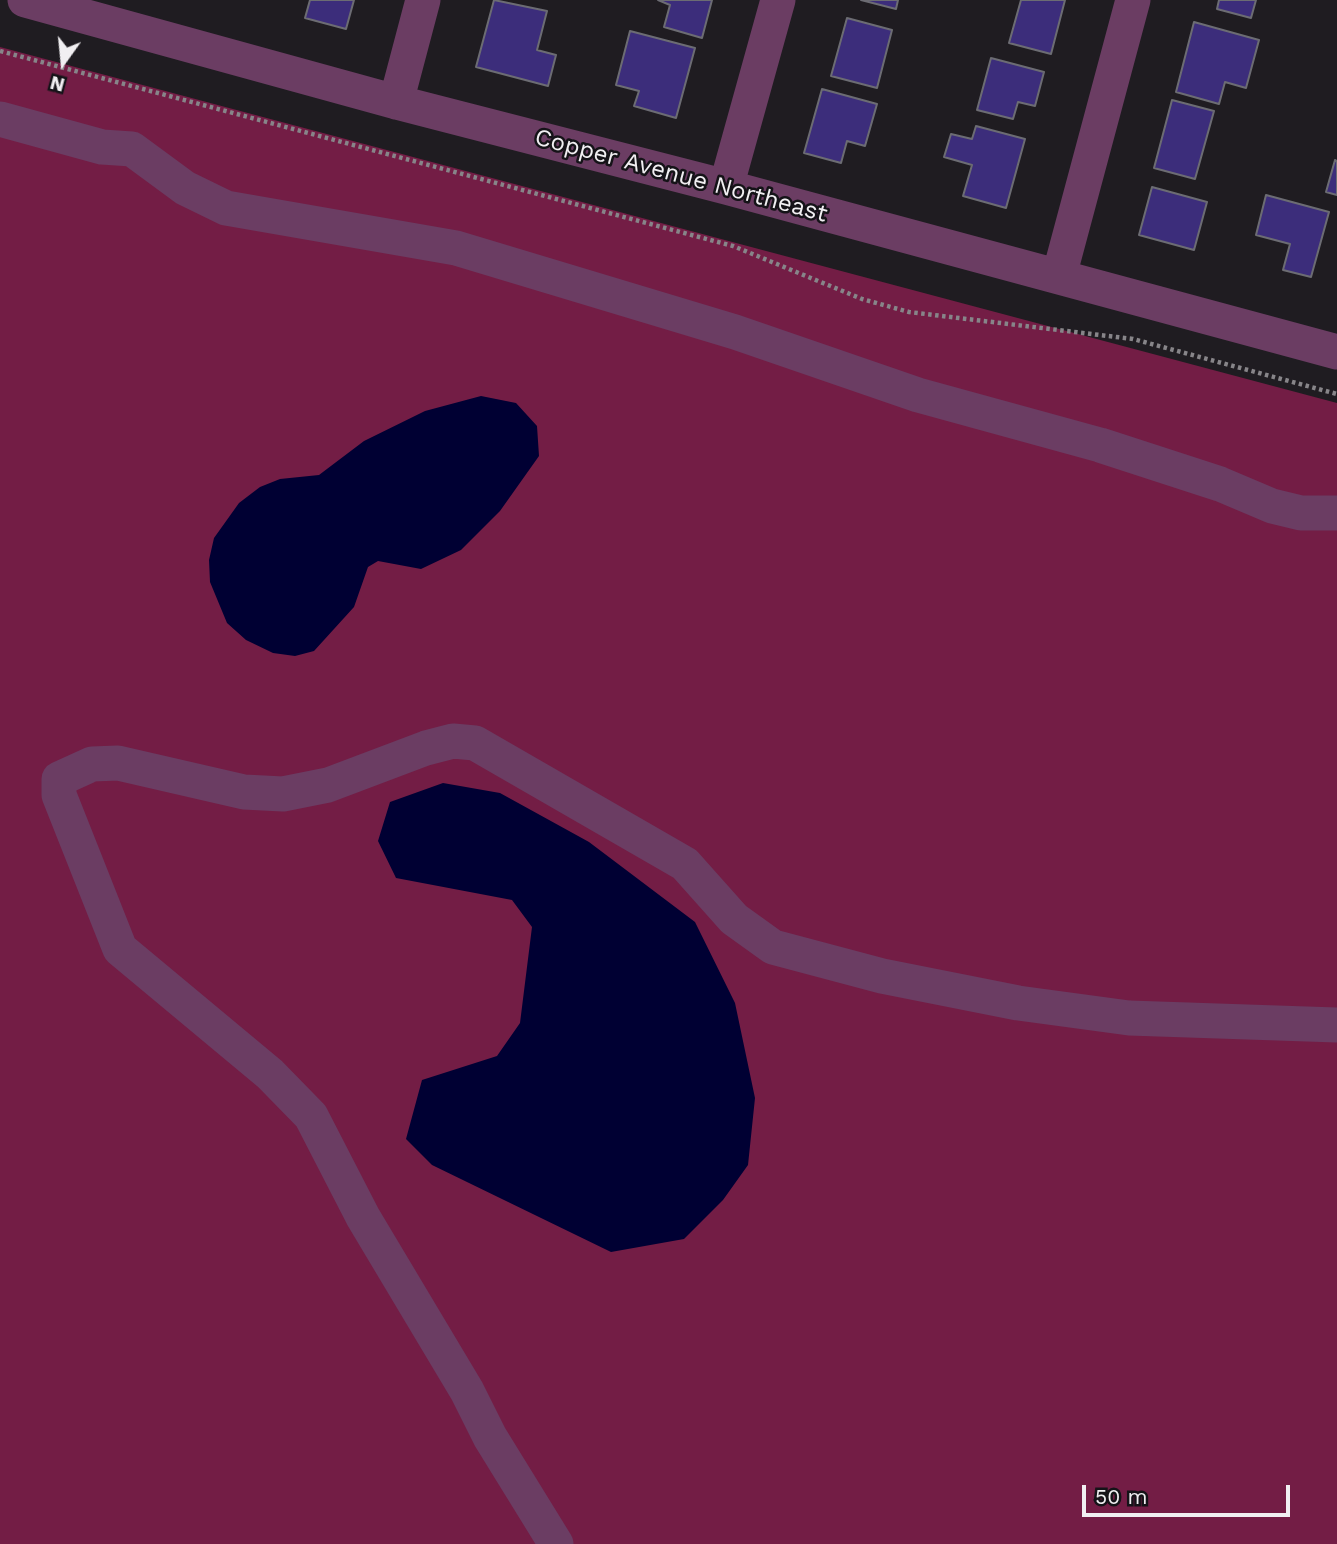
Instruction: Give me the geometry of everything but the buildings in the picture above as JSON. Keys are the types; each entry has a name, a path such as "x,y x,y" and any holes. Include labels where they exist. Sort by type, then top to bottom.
{"street":[{"name":"Copper Avenue Northeast","path":"25,0 68,5 396,102 726,187 1337,352"},
{"path":"396,102 423,0"},
{"path":"726,187 778,0"},
{"path":"1059,276 1133,0"},
{"path":"0,119 102,147 132,149 186,188 226,208 456,248 735,332 918,395 1100,445 1220,484 1272,506 1301,513 1337,513"},
{"path":"556,1544 490,1437 467,1391 363,1217 311,1116 270,1074 120,948 59,795 59,779 92,764 118,763 244,792 283,794 328,785 426,748 453,741 475,743 563,790 685,864 734,919 773,947 882,975 1017,1003 1129,1018 1337,1025"}],"path":[{"path":"0,51 733,246 862,299 909,312 1133,339 1337,394"}],"shaded area":[{"path":"0,47 1337,403 1337,1544 0,1544"},
{"path":"481,396 516,403 537,426 539,456 500,511 461,550 421,569 378,561 368,567 354,607 314,651 295,656 273,653 246,640 227,623 210,582 209,560 214,538 239,503 260,487 280,479 319,475 364,441 425,411"},
{"path":"443,783 500,793 589,842 695,922 735,1003 755,1098 748,1165 723,1200 684,1239 611,1252 432,1165 406,1139 422,1080 497,1056 520,1023 532,927 512,900 396,878 378,841 390,802"}]}
